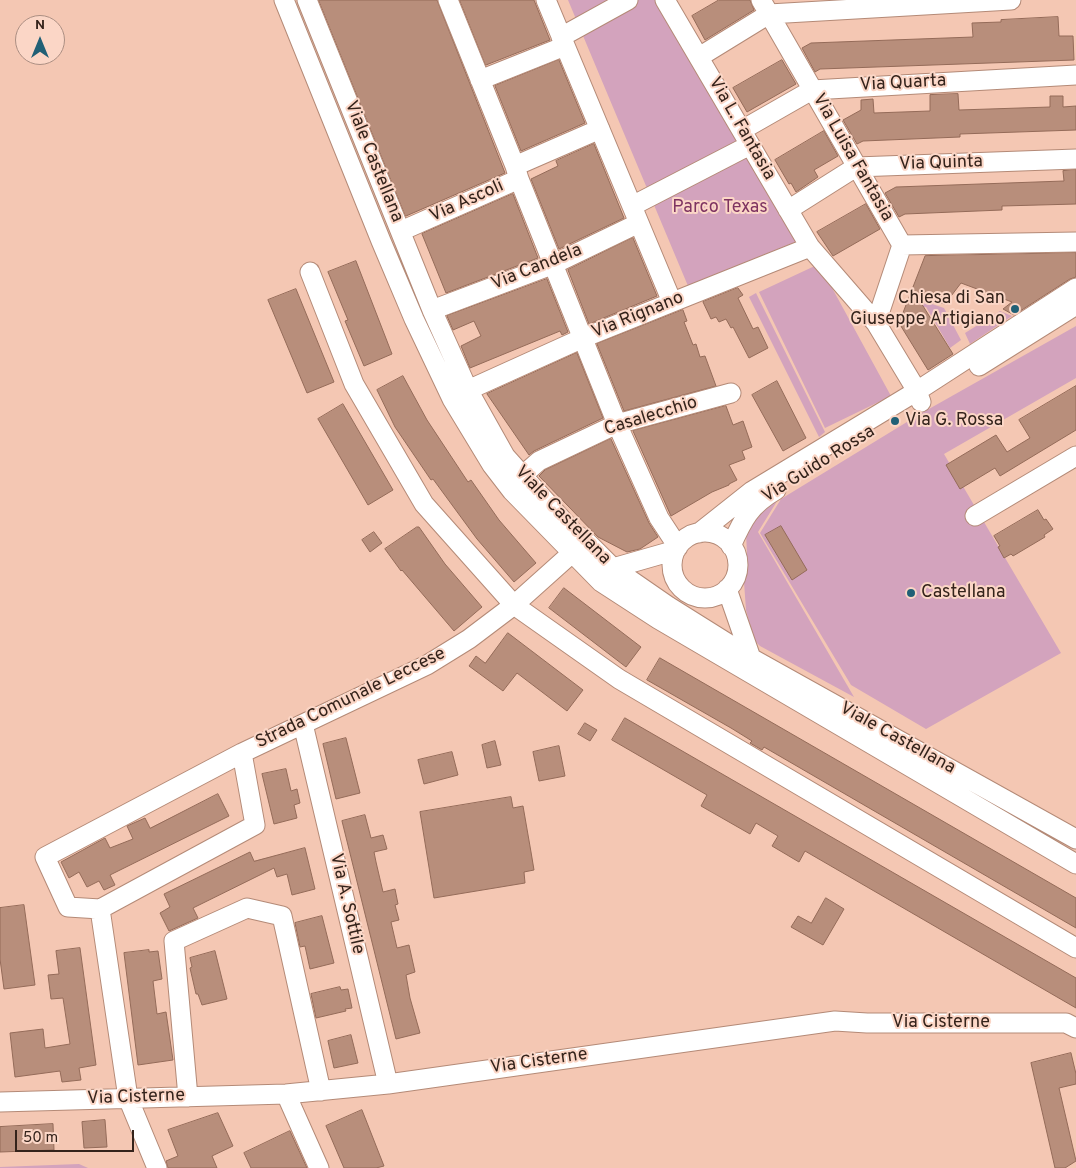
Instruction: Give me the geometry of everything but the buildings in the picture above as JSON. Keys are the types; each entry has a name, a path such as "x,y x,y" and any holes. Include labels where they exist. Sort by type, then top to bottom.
{"street":[{"path":"284,0 414,320 452,399 492,465 512,491 579,547 601,582 663,612 1076,864"},
{"name":"Viale Castellana","path":"307,0 432,310 468,390 505,456 575,534 579,547 613,568 663,612 751,658 1076,839"},
{"path":"448,0 617,424 659,518 677,549"},
{"path":"546,0 672,302"},
{"path":"480,80 563,41 628,0"},
{"name":"Via L. Fantasia","path":"665,0 810,247 876,323 919,396"},
{"path":"698,57 765,7 1011,0"},
{"name":"Via Luisa Fantasia","path":"765,7 902,245"},
{"name":"Via Quarta","path":"746,137 812,90 1076,74"},
{"name":"Via Ascoli","path":"401,231 600,129"},
{"name":"Via Candela","path":"432,310 554,264 636,215 746,137"},
{"name":"Via Quinta","path":"856,167 1076,159"},
{"path":"788,210 856,167"},
{"path":"876,323 902,245 1076,242"},
{"name":"Via Rignano","path":"468,390 583,338 810,247"},
{"path":"310,272 354,384 424,504 514,605 619,679 1076,948"},
{"path":"698,533 717,535 731,546 736,554 738,563 737,573 733,582 727,589 712,597 694,596 686,592 674,577 673,559 677,549 689,536 698,533 752,491 919,396 1076,288"},
{"name":"Via Guido Rossa","path":"731,546 743,519 762,498 919,396 1076,305"},
{"name":"Casalecchio","path":"522,476 539,461 617,424 731,393"},
{"path":"975,516 1076,456"},
{"name":"Strada Comunale Leccese","path":"100,909 68,907 45,857 242,753 427,664 469,639 514,605 579,547"},
{"path":"613,568 677,549"},
{"path":"727,589 751,658"},
{"path":"663,612 686,592"},
{"name":"Via A. Sottile","path":"303,724 388,1084"},
{"path":"157,1168 128,1098 100,909 255,825 242,753"},
{"path":"188,1097 174,941 247,908 282,916 321,1091"},
{"name":"Via Cisterne","path":"0,1102 286,1094 321,1091 388,1084 835,1021 867,1023 1066,1023 1076,1028"},
{"path":"286,1094 319,1168"}],"green space":[{"name":"Parco Texas","path":"568,0 665,0 805,238 688,286"},
{"path":"819,264 891,396 825,428 759,292"},
{"path":"921,292 932,304 944,308 961,340 950,348 926,307 914,308"},
{"path":"756,293 825,432 819,437 749,297"},
{"path":"1000,311 1012,316 970,344 965,333"},
{"name":"Castellana","path":"1076,326 1076,378 944,454 1061,653 926,729 851,685 760,533 781,499 920,414"},
{"path":"779,498 758,532 854,697 760,646 754,640 746,610 744,582 747,554 746,533 754,516"},
{"path":"79,1164 88,1168 0,1168 0,1167"}],"place":[{"name":"Chiesa di San Giuseppe Artigiano","path":"1015,309"},
{"name":"Via G. Rossa","path":"895,421"},
{"name":"Castellana","path":"911,593"}]}
